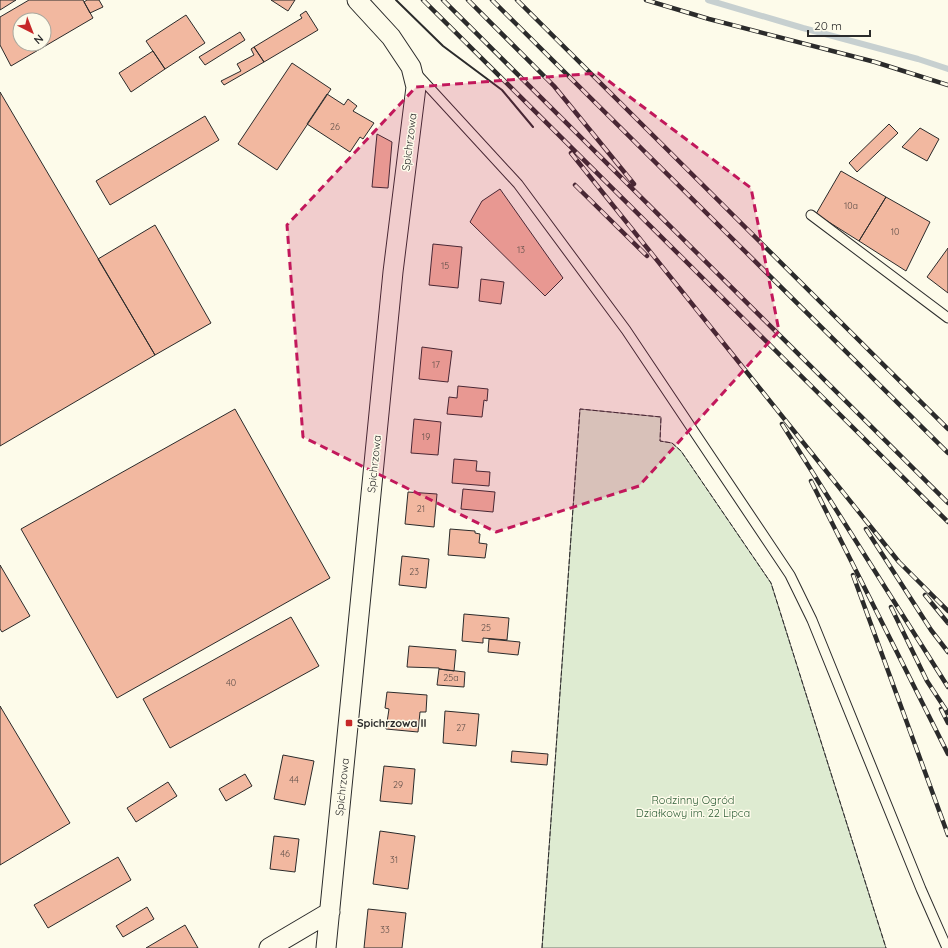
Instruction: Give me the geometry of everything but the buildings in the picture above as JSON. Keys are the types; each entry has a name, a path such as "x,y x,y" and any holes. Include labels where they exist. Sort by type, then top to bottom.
{"street":[{"name":"Spichrzowa","path":"326,948 394,272 416,87 411,67 391,37 357,0"},
{"path":"268,948 330,912"}],"lane":[{"path":"411,67 522,190 626,330 790,575 812,620 920,889 947,948"},
{"path":"811,215 948,318"}],"highlighted area":[{"path":"598,73 751,188 779,331 639,486 496,532 303,437 287,225 416,87"}],"green space":[{"name":"Rodzinny Ogród Działkowy im. 22 Lipca","path":"580,409 661,417 660,441 672,443 681,451 771,583 886,948 542,948"}],"waterway":[{"path":"708,0 803,28 918,59 948,69"}],"railway":[{"path":"423,0 948,522"},
{"path":"443,0 948,503"},
{"path":"468,0 554,86 634,184"},
{"path":"492,0 948,453"},
{"path":"517,0 948,429"},
{"path":"646,0 709,19 875,62 948,85"},
{"path":"571,153 899,562 948,611"},
{"path":"575,185 647,256"},
{"path":"782,424 948,687"},
{"path":"811,481 948,754"},
{"path":"866,529 931,630 948,652"},
{"path":"853,575 948,835"},
{"path":"925,595 948,623"},
{"path":"891,607 927,681 948,713"},
{"path":"941,709 948,723"}],"fence":[{"path":"542,948 580,409 661,417 660,441 672,443 681,451 771,583 886,948"}],"wall":[{"path":"396,0 443,46 502,90 533,127"}],"place":[{"name":"Spichrzowa II","path":"349,723"}]}
